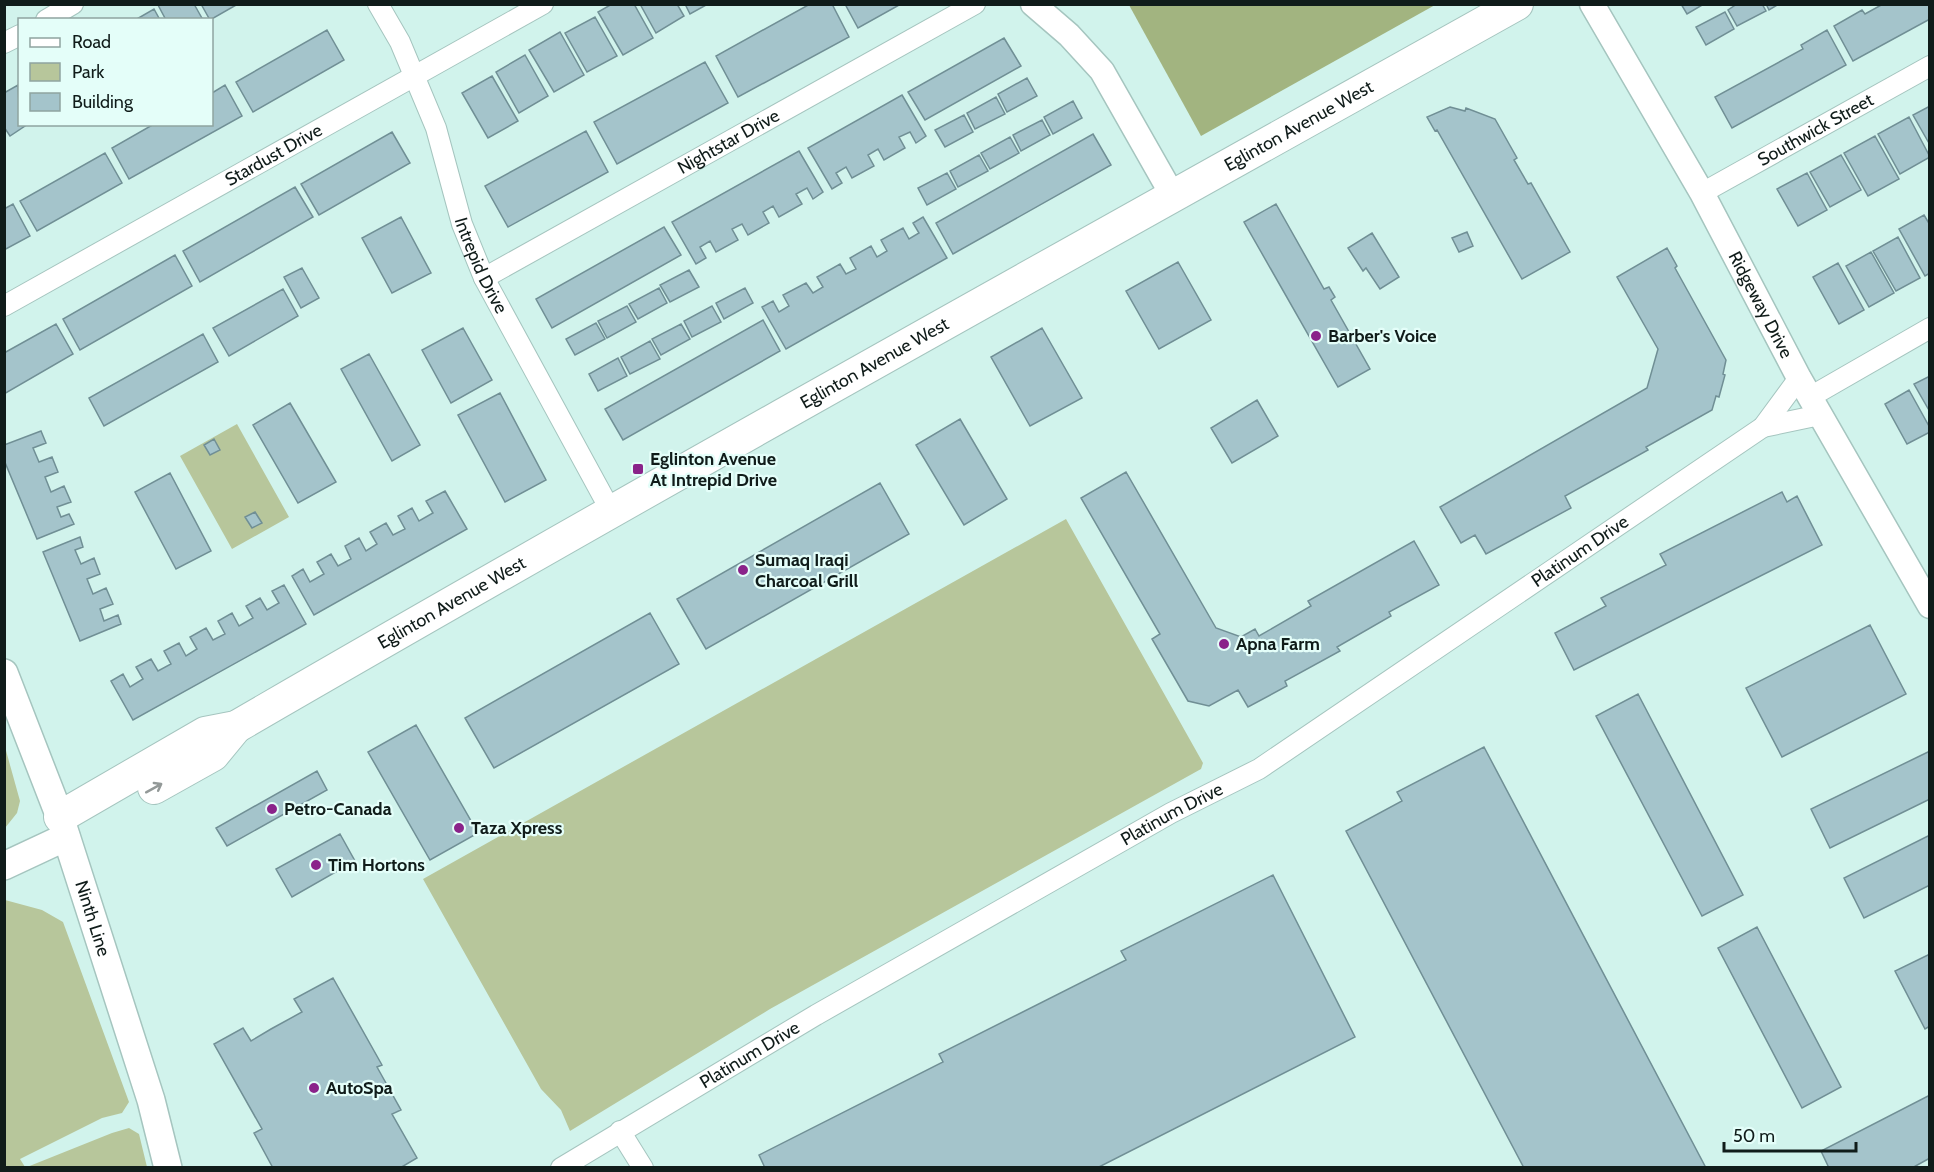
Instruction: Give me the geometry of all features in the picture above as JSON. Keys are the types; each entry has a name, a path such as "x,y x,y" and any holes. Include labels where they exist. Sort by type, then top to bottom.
{"main road":[{"name":"Eglinton Avenue West","path":"4,866 205,733 236,727 1173,196 1517,4"},
{"name":"Ninth Line","path":"4,673 63,827 151,1100 168,1167"},
{"name":"Eglinton Avenue West","path":"4,848 63,827"}],"street":[{"path":"49,18 73,4"},
{"name":"Intrepid Drive","path":"378,4 400,42 436,128 462,224 484,278 612,513"},
{"name":"Stardust Drive","path":"4,306 543,4"},
{"name":"Nightstar Drive","path":"484,278 975,4"},
{"path":"1033,4 1069,35 1102,71 1173,196"},
{"name":"Ridgeway Drive","path":"1592,4 1702,193 1810,397 1929,606"},
{"path":"4,43 18,35"},
{"name":"Southwick Street","path":"1702,193 1929,66"},
{"path":"1810,397 1929,328"},
{"name":"Platinum Drive","path":"561,1167 816,1016 1171,813 1259,770 1810,397"},
{"name":"Platinum Drive","path":"1764,427 1810,397"},
{"path":"620,1131 643,1167"}],"green space":[{"path":"1129,5 1435,5 1201,136"},
{"path":"237,424 289,517 232,549 180,456"},
{"path":"1066,519 1203,763 1201,769 770,1009 570,1131 561,1110 541,1089 423,879"},
{"path":"5,747 20,801 17,813 5,828"},
{"path":"5,900 42,910 63,922 129,1102 122,1113 102,1118 20,1159 25,1167 5,1167"},
{"path":"129,1128 139,1134 147,1167 27,1167 112,1133"}],"building":[{"path":"194,4 202,18 165,18 158,5"},
{"path":"201,4 238,4 213,18 209,18"},
{"path":"612,4 634,4 653,38 623,55 598,12"},
{"path":"640,4 677,4 684,16 656,33"},
{"path":"685,4 708,4 690,14"},
{"path":"810,4 832,4 849,37 738,97 716,56"},
{"path":"845,4 901,4 858,28"},
{"path":"1681,4 1704,4 1687,14"},
{"path":"1737,4 1762,4 1766,11 1737,26 1728,10"},
{"path":"1766,4 1779,4 1769,10"},
{"path":"1883,4 1930,4 1930,19 1853,61 1834,26 1862,10 1865,14"},
{"path":"154,9 159,18 138,18"},
{"path":"1725,12 1734,29 1706,45 1696,27"},
{"path":"595,17 617,56 587,72 565,33"},
{"path":"327,30 344,60 253,112 236,82"},
{"path":"1827,30 1846,65 1732,128 1715,97 1803,49 1801,45"},
{"path":"560,32 584,75 554,92 529,50"},
{"path":"1004,38 1021,66 925,120 908,92"},
{"path":"525,55 548,96 519,113 496,72"},
{"path":"705,62 728,103 617,164 594,122"},
{"path":"492,76 518,121 488,138 462,93"},
{"path":"1027,78 1037,96 1007,112 998,94"},
{"path":"18,85 18,126 25,126 10,136 4,127 4,93"},
{"path":"225,85 242,116 129,179 112,148 150,126 213,126 213,92"},
{"path":"902,95 926,136 916,143 910,132 899,137 905,148 884,160 878,149 868,155 874,166 852,178 846,167 836,173 842,183 832,189 808,148"},
{"path":"996,97 1005,114 975,129 967,113"},
{"path":"1073,101 1082,118 1053,134 1044,117"},
{"path":"1930,106 1930,145 1913,115"},
{"path":"1450,107 1465,111 1466,108 1495,119 1517,158 1514,160 1528,184 1531,183 1570,252 1522,279 1437,130 1435,131 1427,117"},
{"path":"964,115 973,132 945,147 935,130"},
{"path":"1909,117 1930,157 1900,174 1878,134"},
{"path":"1042,120 1050,135 1021,151 1013,135"},
{"path":"586,131 608,172 508,227 485,186"},
{"path":"392,132 410,163 319,215 301,184"},
{"path":"1093,134 1111,165 953,254 936,223"},
{"path":"1875,136 1899,179 1868,196 1844,153"},
{"path":"1010,137 1019,153 990,169 981,153"},
{"path":"799,151 823,192 813,199 807,188 796,194 802,204 779,217 773,206 763,212 769,223 748,235 742,224 732,229 738,240 716,252 710,241 700,247 706,258 696,264 672,222"},
{"path":"105,153 122,183 37,231 20,201"},
{"path":"979,155 988,171 958,187 950,171"},
{"path":"1841,155 1861,190 1830,207 1810,172"},
{"path":"947,173 956,189 927,205 918,188"},
{"path":"1807,173 1827,210 1798,226 1777,189"},
{"path":"295,187 313,217 200,282 183,251"},
{"path":"13,204 30,236 4,250 4,209"},
{"path":"1276,204 1324,289 1329,287 1335,297 1331,300 1370,369 1338,387 1244,222"},
{"path":"1924,215 1930,225 1930,273 1925,276 1899,229"},
{"path":"401,217 431,273 392,293 362,238"},
{"path":"923,217 947,258 786,349 762,307 773,301 779,312 789,306 783,295 806,283 813,293 823,287 817,277 840,264 846,274 856,269 850,258 871,246 877,257 887,251 881,240 903,228 909,239 919,233 913,223"},
{"path":"664,227 681,255 552,328 536,299"},
{"path":"1467,232 1473,246 1459,252 1452,238"},
{"path":"1372,233 1399,277 1380,289 1366,268 1363,271 1348,248"},
{"path":"1898,237 1920,278 1896,291 1873,251"},
{"path":"1667,248 1677,266 1675,268 1726,360 1723,374 1725,375 1719,397 1716,396 1712,410 1646,447 1648,450 1565,496 1571,508 1486,554 1475,535 1461,543 1440,507 1647,388 1658,349 1617,277"},
{"path":"1871,252 1894,293 1869,307 1846,266"},
{"path":"175,255 192,286 80,350 63,319"},
{"path":"1178,262 1211,320 1159,349 1126,291"},
{"path":"1838,263 1864,310 1839,324 1813,277"},
{"path":"302,268 319,298 301,308 284,277"},
{"path":"689,270 699,287 670,302 660,285"},
{"path":"659,288 667,303 638,319 629,304"},
{"path":"745,288 753,303 724,319 716,303"},
{"path":"283,289 298,316 229,356 213,328"},
{"path":"627,306 636,322 607,338 598,321"},
{"path":"712,306 721,322 692,337 684,321"},
{"path":"763,320 780,351 623,440 605,409"},
{"path":"596,323 605,339 575,355 566,339"},
{"path":"56,324 73,354 4,394 4,353"},
{"path":"681,324 690,339 661,355 652,339"},
{"path":"463,328 492,380 451,403 422,350"},
{"path":"1042,328 1082,398 1030,426 991,357"},
{"path":"203,334 218,362 104,426 89,398"},
{"path":"650,341 660,359 630,374 621,357"},
{"path":"369,354 420,445 392,461 341,369"},
{"path":"618,358 627,376 598,391 589,374"},
{"path":"1930,376 1930,412 1914,384"},
{"path":"1909,390 1930,432 1907,444 1885,404"},
{"path":"500,393 546,480 505,502 458,415"},
{"path":"1257,400 1278,436 1232,463 1211,428"},
{"path":"290,403 336,482 298,503 253,425"},
{"path":"960,419 1007,499 964,525 916,445"},
{"path":"41,431 46,443 33,448 39,462 52,457 58,472 45,477 51,492 64,486 71,502 57,507 61,517 69,514 74,524 37,539 4,460 4,445"},
{"path":"214,439 220,450 210,455 204,445"},
{"path":"1126,472 1216,628 1241,637 1255,629 1259,636 1311,606 1308,601 1414,541 1439,585 1389,612 1391,616 1337,647 1340,651 1285,681 1287,686 1248,707 1238,690 1209,706 1188,701 1152,639 1160,634 1081,498"},
{"path":"170,473 211,551 176,569 135,492"},
{"path":"880,483 909,534 706,649 677,599"},
{"path":"445,491 467,529 314,615 292,576 303,569 310,582 324,574 317,562 331,554 338,566 351,559 345,546 359,538 366,551 377,544 370,532 386,523 393,535 405,529 398,516 412,508 419,521 433,513 426,501"},
{"path":"1782,492 1787,502 1797,496 1822,545 1574,670 1555,633 1606,606 1601,598 1666,565 1660,554"},
{"path":"255,512 262,523 252,528 245,517"},
{"path":"80,537 83,547 75,550 81,564 94,558 100,574 87,579 93,594 106,588 113,604 100,609 104,621 118,615 121,624 80,641 43,552"},
{"path":"284,585 306,624 133,720 111,681 123,674 130,687 143,679 136,667 151,659 158,671 171,664 164,651 179,643 186,656 197,649 190,637 206,628 213,640 225,634 218,621 232,613 239,626 253,618 246,606 260,598 267,610 279,603 272,591"},
{"path":"650,613 679,664 494,768 465,718"},
{"path":"1870,625 1906,694 1782,757 1746,688"},
{"path":"1638,694 1743,895 1702,916 1596,716"},
{"path":"416,725 478,833 430,860 368,752"},
{"path":"1484,747 1706,1168 1524,1168 1346,831 1402,801 1397,792"},
{"path":"1930,751 1930,799 1830,848 1811,809"},
{"name":"Petro-Canada","path":"317,771 327,790 227,846 216,828"},
{"name":"Tim Hortons","path":"340,834 355,861 292,897 276,869"},
{"path":"1930,835 1930,885 1864,918 1844,878"},
{"path":"1273,875 1355,1037 1097,1168 765,1168 759,1155 943,1062 939,1054 1126,960 1121,951"},
{"path":"1757,927 1841,1087 1802,1108 1718,948"},
{"path":"1930,954 1930,1026 1925,1029 1895,971"},
{"name":"AutoSpa","path":"333,978 382,1065 377,1067 401,1110 392,1114 417,1158 400,1168 273,1168 254,1133 262,1129 214,1044 243,1028 251,1041 302,1012 294,999"},
{"path":"1930,1095 1930,1158 1912,1168 1829,1168 1821,1151"}],"place":[{"name":"Barber's Voice","path":"1316,336"},
{"name":"Eglinton Avenue At Intrepid Drive","path":"638,469"},
{"name":"Sumaq Iraqi Charcoal Grill","path":"743,570"},
{"name":"Apna Farm","path":"1224,644"},
{"name":"Petro-Canada","path":"272,809"},
{"name":"Taza Xpress","path":"459,828"},
{"name":"Tim Hortons","path":"316,865"},
{"name":"AutoSpa","path":"314,1088"}]}
